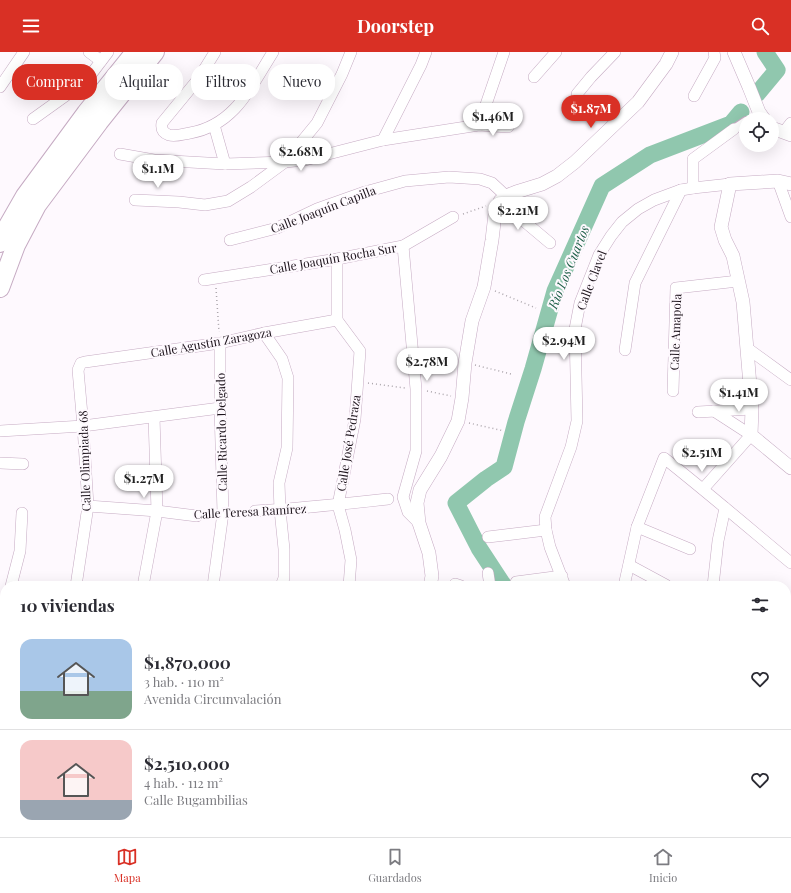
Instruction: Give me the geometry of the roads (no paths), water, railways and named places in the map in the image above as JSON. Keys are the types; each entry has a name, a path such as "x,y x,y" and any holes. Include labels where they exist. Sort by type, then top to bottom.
{"highway":[{"path":"0,243 2,236 25,196 86,113 135,52"},
{"path":"0,288 16,245 38,205 99,122 155,52"}],"street":[{"path":"0,87 24,52"},
{"path":"33,118 86,81 104,57 89,52"},
{"path":"215,52 199,78 162,124 162,131 166,134 174,136 194,132 214,125 227,116 243,100 272,52"},
{"path":"135,200 205,205 228,201 251,187 285,162 317,123 342,74 351,52"},
{"path":"383,140 421,65 426,52"},
{"path":"480,125 504,52"},
{"path":"534,77 556,52"},
{"path":"577,94 615,52"},
{"path":"431,581 432,576 429,553 419,523 417,503 420,490 441,456 458,421 472,321 484,287 495,214 503,199 516,192 542,184 557,176 575,162 638,102 666,64 672,52"},
{"path":"694,96 715,58 714,52"},
{"path":"734,52 749,86 753,112"},
{"path":"214,125 225,164"},
{"path":"120,154 154,160 225,164 285,162 305,160 383,140 480,125 508,127"},
{"path":"693,188 693,159 739,126"},
{"name":"Calle Joaquín Capilla","path":"230,240 277,228 317,209 365,192 405,181 449,177 480,179 492,183 503,199 550,243"},
{"path":"778,181 791,217"},
{"name":"Calle Clavel","path":"563,581 550,547 546,530 545,516 571,447 577,421 575,330 580,303 599,255 622,222 638,209 654,200 681,190 730,184 778,181 791,184"},
{"path":"703,489 751,435 752,409 743,302 733,256 725,240 721,227 730,184"},
{"path":"625,350 635,282 681,190"},
{"name":"Calle Joaquín Rocha Sur","path":"204,280 337,259 403,246 453,217"},
{"path":"403,246 416,389 416,451 403,497 408,512 419,523"},
{"path":"337,259 337,320"},
{"name":"Calle Amapola","path":"673,391 676,288 738,281"},
{"name":"Calle Agustín Zaragoza","path":"85,362 220,343 264,333 337,320"},
{"name":"Calle José Pedraza","path":"337,320 360,351 355,419 338,505 351,560 349,581"},
{"path":"264,333 282,359 288,378 287,448 280,483 280,510 284,549 283,581"},
{"name":"Calle Ricardo Delgado","path":"214,581 223,513 220,343"},
{"path":"747,348 791,380"},
{"name":"Calle Olimpiada 68","path":"77,581 88,506 78,370 81,363 85,362"},
{"path":"0,431 83,426 220,408"},
{"path":"698,412 752,409"},
{"path":"714,411 751,435 791,468"},
{"path":"144,581 157,511 154,417"},
{"path":"625,581 637,527 664,458 791,563"},
{"path":"0,463 23,464"},
{"name":"Calle Teresa Ramírez","path":"255,511 338,505 388,499"},
{"name":"Calle Teresa Ramírez","path":"88,506 157,511 197,516"},
{"path":"714,581 718,541 725,508"},
{"path":"12,581 20,551 22,513"},
{"path":"637,527 690,549"},
{"path":"488,537 546,530"},
{"path":"629,565 659,581"},
{"path":"488,573 489,581"}],"waterway":[{"name":"Río Los Cuartos","path":"757,94 777,70 765,52"},
{"name":"Río Los Cuartos","path":"501,581 479,548 456,503 504,467 555,291 602,186 650,155 731,124 739,114"}]}
